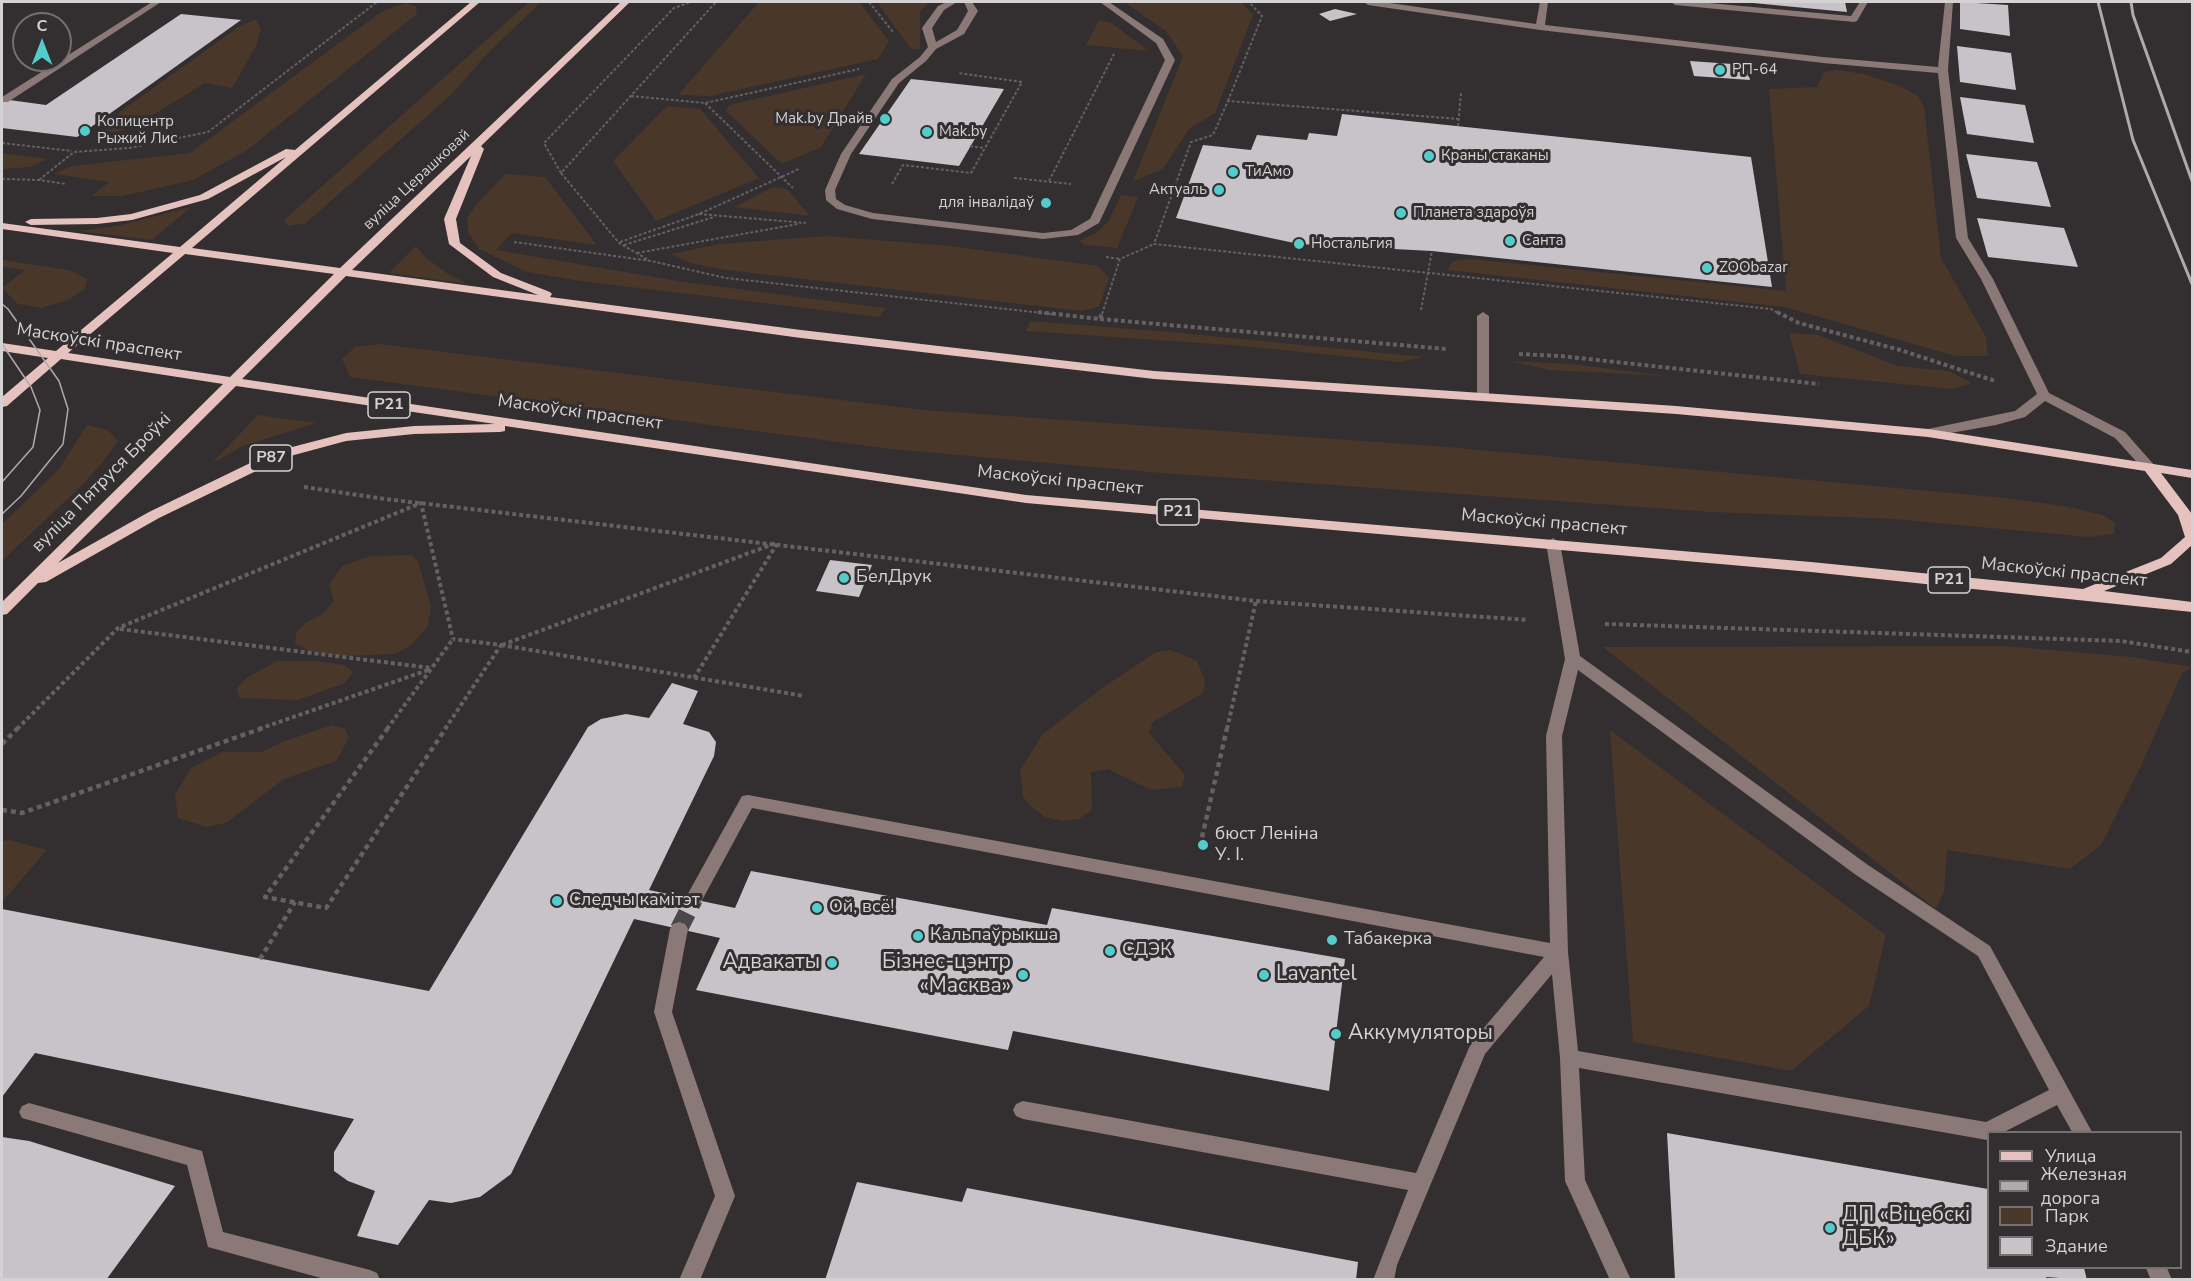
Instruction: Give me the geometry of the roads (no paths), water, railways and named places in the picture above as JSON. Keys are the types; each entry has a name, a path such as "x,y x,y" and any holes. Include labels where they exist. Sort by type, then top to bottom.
{"main road":[{"path":"2,403 476,2"},
{"name":"вуліца Церашковай","path":"230,383 626,2"},
{"path":"2,221 97,221 132,217 204,197 321,134"},
{"path":"483,141 450,219 455,244 497,275 569,303"},
{"path":"2,226 801,334 1154,375 1483,396 1928,433 2193,474"},
{"name":"Маскоўскі праспект","path":"2,347 230,383 1026,499 1553,543 2086,594 2193,607"},
{"name":"вуліца Пятруся Броўкі","path":"2,610 230,383"},
{"name":"Р87","path":"23,589 154,515 278,455 346,437 414,430 548,428"},
{"path":"2086,594 2166,561 2192,538 2185,514 2149,467"}],"lane":[{"path":"4,100 157,2"},
{"path":"933,46 927,28 941,8 953,2"},
{"path":"968,2 973,11 961,32 933,46 923,58 895,81 846,154 830,190 831,200 841,207 872,216 917,223 1043,236 1074,233 1095,221 1170,60 1160,41 1104,2"},
{"path":"1368,2 1540,27 1823,60 1943,70"},
{"path":"1540,27 1544,2"},
{"path":"1675,2 1854,19 1864,2"},
{"path":"1949,2 1943,70 1962,238 1987,279 2044,395 2120,435 2149,467"},
{"path":"1483,316 1483,396"},
{"path":"1928,433 1991,422 2020,414 2044,395"},
{"path":"1553,543 1573,659 1554,736 1558,952 1569,1058 1575,1181 1621,1280"},
{"path":"1573,659 1862,870 1984,951 2081,1131"},
{"path":"694,899 748,801 1558,952"},
{"path":"679,929 663,1012 725,1196 689,1280"},
{"path":"1383,1280 1387,1265 1478,1049 1558,952"},
{"path":"1569,1058 1987,1131 2061,1094"},
{"path":"1023,1110 1421,1184"},
{"path":"29,1112 195,1158 215,1240 370,1280"}],"tunnel":[{"path":"679,929 694,899"}],"tram line":[{"path":"2,304 8,309 59,381 68,409 63,444 21,496 2,514"},
{"path":"2,344 31,387 40,410 33,447 2,482"}],"railway":[{"path":"2098,2 2133,140 2192,284"},
{"path":"2131,2 2133,15 2192,181"}],"place":[{"name":"РП-64","path":"1720,70"},
{"name":"Маk.by Драйв","path":"885,119"},
{"name":"Копицентр Рыжий Лис","path":"85,131"},
{"name":"Mak.by","path":"927,132"},
{"name":"Краны стаканы","path":"1429,156"},
{"name":"ТиАмо","path":"1233,172"},
{"name":"Актуаль","path":"1219,190"},
{"name":"для інвалідаў","path":"1046,203"},
{"name":"Планета здароўя","path":"1401,213"},
{"name":"Санта","path":"1510,241"},
{"name":"Ностальгия","path":"1299,244"},
{"name":"ZOObazar","path":"1707,268"},
{"name":"БелДрук","path":"844,578"},
{"name":"бюст Леніна У. І.","path":"1203,845"},
{"name":"Следчы камітэт","path":"557,901"},
{"name":"Ой, всё!","path":"817,908"},
{"name":"Кальпаўрыкша","path":"918,936"},
{"name":"Табакерка","path":"1332,940"},
{"name":"СДЭК","path":"1110,951"},
{"name":"Адвакаты","path":"832,963"},
{"name":"Бізнес-цэнтр «Масква»","path":"1023,975"},
{"name":"Lavantel","path":"1264,975"},
{"name":"Аккумуляторы","path":"1336,1034"},
{"name":"ДП «Віцебскі ДБК»","path":"1830,1228"}]}
